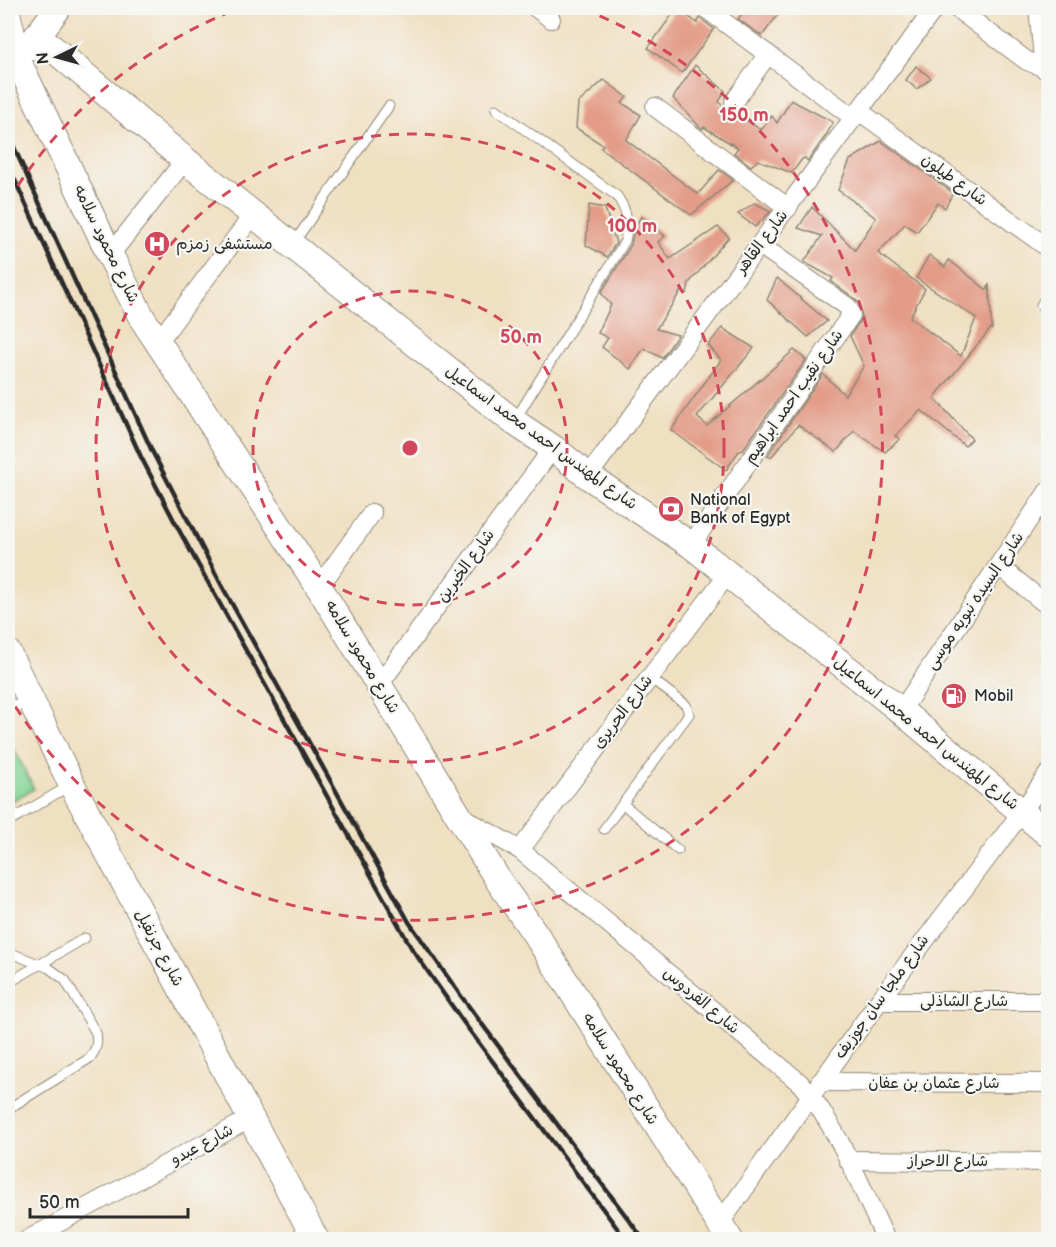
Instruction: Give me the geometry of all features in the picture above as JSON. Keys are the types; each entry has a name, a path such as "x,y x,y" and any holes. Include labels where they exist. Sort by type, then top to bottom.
{"street":[{"path":"13,66 58,8"},
{"path":"536,8 551,19"},
{"name":"شارع طيلون","path":"705,8 1048,248"},
{"name":"شارع القاهر","path":"588,476 935,8"},
{"path":"956,8 1027,61 1046,69"},
{"path":"1038,8 1046,69"},
{"name":"شارع محمود سلامه","path":"8,17 13,66 142,318 319,587 498,880 538,938 725,1231"},
{"name":"شارع المهندس احمد محمد اسماعيل","path":"38,36 185,160 514,422 553,448 588,476 691,545 901,711 1048,834"},
{"path":"734,102 768,54"},
{"path":"656,107 788,208"},
{"path":"110,255 185,160"},
{"path":"158,342 253,215"},
{"name":"شارع نقيب احمد ابراهيم","path":"691,545 851,315 848,307 760,245"},
{"name":"شارع الخيرين","path":"379,685 553,448"},
{"name":"شارع السيده نبويه موسى","path":"901,711 1048,491"},
{"path":"319,587 372,513"},
{"path":"999,566 1048,606"},
{"name":"شارع الحريرى","path":"520,850 727,574"},
{"name":"شارع جرنفيل","path":"8,653 72,785 316,1239"},
{"name":"شارع ملجا سان جوزيف","path":"725,1231 816,1089 1048,774"},
{"name":"شارع الفردوس","path":"458,815 520,850 800,1083 816,1089 886,1239"},
{"name":"شارع الشاذلى","path":"879,1001 1048,1001"},
{"name":"شارع عثمان بن عفان","path":"816,1089 1048,1083"},
{"name":"شارع عبدو","path":"27,1239 251,1118"},
{"name":"شارع الاحراز","path":"848,1161 1048,1162"}],"lane":[{"path":"292,246 389,106"},
{"path":"496,108 617,196 625,209 628,225 625,241 514,422"},
{"path":"1041,305 1048,294"},
{"path":"604,829 689,714 686,705 649,677"},
{"path":"8,703 21,706 33,705"},
{"path":"8,822 72,785"},
{"path":"623,804 678,850"},
{"path":"8,982 85,938"},
{"path":"8,952 58,973 71,988 96,1033 98,1042 96,1051 90,1058 8,1109"}],"green space":[{"path":"8,737 34,789 8,803"}],"building":[{"path":"677,8 697,23 700,18 714,29 682,73 648,48"},
{"path":"746,8 783,8 762,36 738,19"},
{"path":"695,65 725,91 719,102 727,111 735,113 761,130 772,116 777,123 791,100 833,122 808,161 805,158 802,159 792,173 758,160 751,166 734,153 738,148 704,127 702,129 673,98"},
{"path":"916,66 931,78 917,89 906,80"},
{"path":"604,80 627,97 622,103 641,115 626,140 698,194 719,170 733,180 691,215 601,148 603,145 576,128 578,103"},
{"path":"881,141 953,193 945,208 938,203 917,232 905,224 878,253 925,289 910,317 961,356 976,318 916,278 929,255 945,267 949,260 987,290 989,284 992,329 934,398 972,439 965,446 921,410 895,436 900,439 885,452 854,431 836,452 798,425 772,456 767,456 823,374 845,395 864,366 850,336 862,317 859,303 831,281 833,278 804,262 822,236 798,228 812,207 855,250 876,218 838,190 850,160"},
{"path":"754,203 771,211 755,227 738,214"},
{"path":"589,205 605,208 616,243 607,257 586,245"},
{"path":"641,216 665,236 658,242 670,259 718,227 729,237 689,283 687,293 681,291 656,329 678,335 662,358 644,348 630,369 602,347 608,338 598,333 611,305 601,293 631,245 634,230"},
{"path":"777,278 827,321 808,337 767,300"},
{"path":"722,328 754,348 697,417 707,426 794,350 806,360 726,470 671,430 721,360 708,345"}],"railway":[{"path":"8,134 152,451 222,586 409,922 461,996 644,1240"},
{"path":"8,165 141,457 180,532 412,949 464,1023 626,1240"}],"place":[{"name":"مستشفى زمزم","path":"157,244"},
{"name":"National Bank of Egypt","path":"671,509"},
{"name":"Mobil","path":"954,696"}]}
